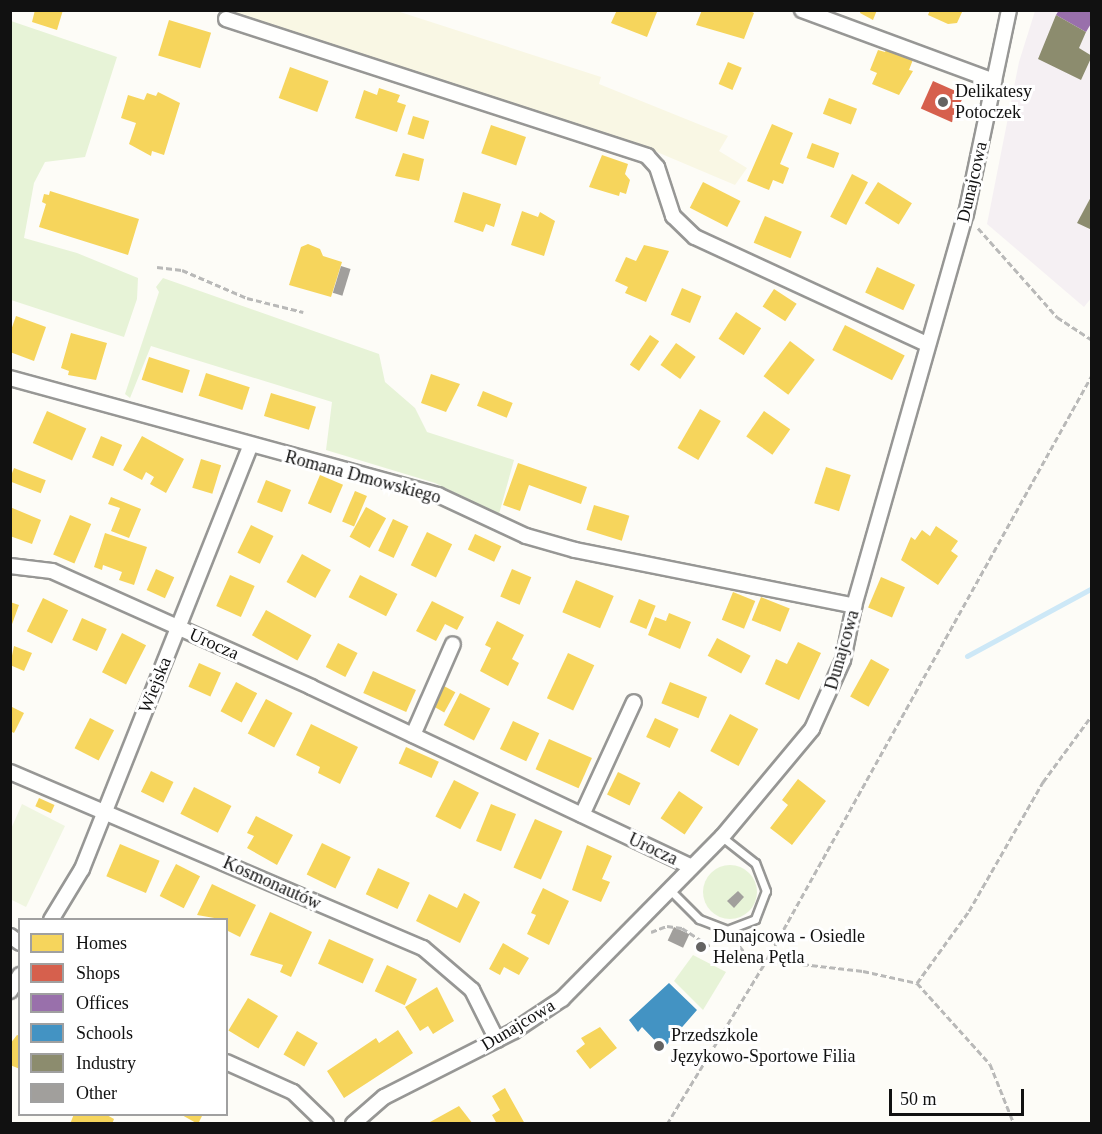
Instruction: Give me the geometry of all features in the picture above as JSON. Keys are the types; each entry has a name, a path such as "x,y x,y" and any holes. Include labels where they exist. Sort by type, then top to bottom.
{"street":[{"path":"802,10 994,81"},
{"name":"Dunajcowa","path":"353,1124 384,1097 497,1040 562,999 722,837 812,729 843,660 854,606 966,214 1009,10"},
{"path":"226,19 646,156 657,167 673,216 695,237 927,344"},
{"name":"Romana Dmowskiego","path":"10,378 250,446 438,495 526,536 575,550 854,606"},
{"name":"Wiejska","path":"52,918 82,869 250,446"},
{"name":"Urocza","path":"10,566 52,570 413,735 692,867"},
{"path":"413,735 453,644"},
{"path":"582,815 634,702"},
{"name":"Kosmonautów","path":"10,772 104,809 423,948 472,990 497,1040"},
{"path":"10,991 18,978"},
{"path":"228,1063 293,1092 326,1124"}],"lane":[{"path":"670,891 699,919 728,930 755,919 766,891 755,863 722,837"}],"path":[{"path":"966,214 1030,289 1058,317 1092,340"},
{"path":"157,267 182,270 247,298 303,312"},
{"path":"667,1124 766,961 1092,375"},
{"path":"917,983 969,911 1043,782 1092,715"},
{"path":"629,930 639,939 660,927 682,928 716,950"},
{"path":"728,930 749,958 863,971 917,983 990,1064 1014,1124"}],"shaded area":[{"path":"232,11 397,11 601,77 599,84 728,136 719,151 747,168 735,185 638,144 236,16"},
{"path":"1035,11 1091,11 1092,297 1084,307 987,224 1019,62"}],"green space":[{"path":"11,21 117,57 85,157 45,162 34,183 24,238 77,253 138,278 137,299 124,337 11,300"},
{"path":"163,278 379,354 385,382 415,408 427,432 514,460 499,514 435,483 326,450 332,402 151,346 130,398 125,394 159,292 156,287"},
{"path":"22,804 65,826 26,907 10,899 11,829"},
{"path":"725,865 735,865 745,869 753,877 757,892 753,907 745,915 735,919 725,919 715,915 707,907 703,897 703,887 707,877 715,869"},
{"path":"693,955 726,972 703,1010 674,981"}],"building: Homes":[{"path":"35,10 63,10 57,30 32,22"},
{"path":"617,10 657,12 647,37 611,23"},
{"path":"702,10 748,10 754,13 744,39 696,25"},
{"path":"861,10 877,10 873,20 860,13"},
{"path":"930,10 963,10 957,23 948,24 928,15"},
{"path":"169,20 211,33 200,68 158,55"},
{"path":"888,46 914,57 909,70 913,71 899,95 872,84 877,73 870,70 878,50 885,52"},
{"path":"728,62 742,68 732,90 719,84"},
{"path":"290,67 329,81 317,112 279,98"},
{"path":"379,88 400,95 397,102 406,105 397,132 355,118 364,90 377,95"},
{"path":"158,92 180,103 164,155 152,151 151,156 129,144 136,123 121,118 128,95 144,100 147,93 156,96"},
{"path":"829,98 857,109 851,125 823,114"},
{"path":"413,116 429,121 424,139 407,134"},
{"path":"772,124 793,133 780,164 789,168 783,184 773,180 769,190 747,181"},
{"path":"491,125 526,137 516,165 481,153"},
{"path":"812,143 839,153 834,168 807,158"},
{"path":"403,153 424,159 419,181 395,176"},
{"path":"602,155 628,164 625,174 630,180 626,194 620,192 619,196 589,187"},
{"path":"852,174 868,182 846,225 830,217"},
{"path":"703,182 740,201 727,227 690,208"},
{"path":"878,182 912,203 899,224 865,203"},
{"path":"50,191 139,219 128,255 39,227 46,204 42,202 44,194 49,195"},
{"path":"463,192 501,204 494,227 486,224 483,232 454,222"},
{"path":"522,211 538,217 540,212 555,221 544,256 511,245"},
{"path":"765,216 802,232 790,258 754,243"},
{"path":"308,244 320,249 323,256 342,262 331,297 289,285 301,247"},
{"path":"644,245 669,251 646,302 625,293 628,287 615,281 626,257 636,261"},
{"path":"877,267 915,285 903,310 865,292"},
{"path":"682,288 701,296 690,323 671,315"},
{"path":"774,289 797,304 785,321 763,307"},
{"path":"736,312 761,328 744,355 719,339"},
{"path":"16,316 46,327 34,361 10,352 10,333"},
{"path":"845,325 905,355 892,380 832,350"},
{"path":"71,333 107,343 96,380 68,375 69,371 61,368"},
{"path":"650,335 659,341 639,371 630,365"},
{"path":"790,341 815,360 788,395 764,376"},
{"path":"676,343 696,357 680,379 661,365"},
{"path":"149,357 190,370 182,393 142,380"},
{"path":"206,373 250,387 242,410 199,396"},
{"path":"431,374 460,384 446,412 421,403"},
{"path":"483,391 513,403 507,418 477,406"},
{"path":"271,393 316,407 309,430 264,416"},
{"path":"700,409 721,421 698,460 678,448"},
{"path":"47,411 86,428 72,460 33,443"},
{"path":"764,411 790,429 772,455 746,436"},
{"path":"101,436 122,445 113,466 92,457"},
{"path":"142,436 184,459 166,493 150,484 154,477 146,472 142,480 123,470"},
{"path":"201,459 221,465 212,494 192,488"},
{"path":"518,463 587,487 581,504 529,485 520,511 503,505"},
{"path":"826,467 851,475 839,511 814,503"},
{"path":"14,468 46,480 41,493 10,481"},
{"path":"320,475 343,485 331,513 308,504"},
{"path":"266,480 291,490 282,512 257,502"},
{"path":"355,491 367,496 354,526 342,521"},
{"path":"111,497 141,509 129,538 111,531 120,508 108,504"},
{"path":"594,505 629,516 622,541 586,530"},
{"path":"10,507 41,520 32,544 10,536"},
{"path":"366,507 386,518 370,548 350,537"},
{"path":"70,515 91,524 74,564 53,555"},
{"path":"393,519 408,526 394,558 378,551"},
{"path":"251,525 273,536 260,564 237,553"},
{"path":"936,526 958,541 951,551 958,556 938,585 901,560 911,537 915,540 922,530 930,536"},
{"path":"427,532 452,544 436,578 411,565"},
{"path":"105,533 147,547 134,585 119,580 122,572 103,565 102,570 94,567"},
{"path":"475,534 501,546 494,562 468,549"},
{"path":"302,554 331,570 315,598 286,582"},
{"path":"156,569 174,577 165,598 147,590"},
{"path":"512,569 531,577 520,605 500,597"},
{"path":"230,575 255,586 241,617 216,606"},
{"path":"360,575 397,594 386,616 349,597"},
{"path":"881,577 905,587 892,618 868,607"},
{"path":"576,580 614,596 600,628 562,612"},
{"path":"733,592 755,601 744,629 722,620"},
{"path":"761,597 790,609 780,632 752,620"},
{"path":"43,598 68,610 52,644 27,631"},
{"path":"639,599 656,606 646,629 630,622"},
{"path":"432,601 464,617 457,630 445,624 436,641 416,631"},
{"path":"10,602 19,605 11,627 10,627"},
{"path":"266,610 311,635 297,661 252,635"},
{"path":"669,613 691,622 680,649 648,635 655,617 666,621"},
{"path":"82,618 107,629 97,651 72,640"},
{"path":"497,621 524,635 512,659 519,663 508,686 480,671 491,648 485,645"},
{"path":"122,633 146,645 126,684 102,672"},
{"path":"717,638 751,656 741,673 708,656"},
{"path":"798,642 821,653 799,700 765,684 776,659 787,664"},
{"path":"338,643 358,653 345,677 326,667"},
{"path":"14,646 32,653 24,671 10,665"},
{"path":"568,653 594,665 573,711 547,698"},
{"path":"871,659 889,669 869,707 850,697"},
{"path":"199,663 221,673 210,697 188,687"},
{"path":"373,671 416,690 406,712 363,693"},
{"path":"236,682 257,693 242,722 221,711"},
{"path":"670,682 707,697 698,718 661,703"},
{"path":"444,686 455,692 444,712 433,706"},
{"path":"460,693 490,708 474,741 444,725"},
{"path":"266,699 292,713 274,748 248,733"},
{"path":"10,706 24,713 14,733 10,731"},
{"path":"730,714 758,729 739,766 710,751"},
{"path":"90,718 114,730 99,761 75,748"},
{"path":"655,718 679,729 670,748 646,737"},
{"path":"513,721 539,733 526,761 500,749"},
{"path":"311,724 358,747 340,784 318,773 320,767 296,755"},
{"path":"549,739 592,758 579,788 536,769"},
{"path":"406,747 439,762 432,778 399,763"},
{"path":"151,771 173,782 163,803 141,792"},
{"path":"618,772 640,783 630,805 607,794"},
{"path":"798,779 826,801 792,845 770,828 788,805 782,800"},
{"path":"454,780 479,793 460,829 435,817"},
{"path":"194,787 231,806 218,833 180,814"},
{"path":"679,791 703,807 685,835 661,818"},
{"path":"39,798 55,805 51,813 35,806"},
{"path":"491,804 516,814 501,851 476,841"},
{"path":"256,816 293,835 277,865 247,848 254,836 247,833"},
{"path":"535,819 562,831 541,880 513,867"},
{"path":"322,843 351,857 335,888 307,874"},
{"path":"120,844 160,861 146,893 106,876"},
{"path":"587,845 612,856 602,879 610,882 601,902 572,890"},
{"path":"176,864 200,876 184,908 160,896"},
{"path":"378,868 410,883 397,909 366,894"},
{"path":"212,884 256,905 240,937 228,931 228,918 197,915"},
{"path":"543,888 569,901 549,945 527,934 536,915 531,913"},
{"path":"464,893 480,902 460,943 416,921 429,894 457,908"},
{"path":"270,912 312,932 291,977 280,972 283,965 250,955"},
{"path":"329,939 374,959 363,984 318,964"},
{"path":"503,943 529,958 519,975 504,967 500,975 489,969"},
{"path":"387,965 417,979 405,1005 375,991"},
{"path":"437,987 454,1021 433,1034 428,1026 420,1031 405,1007"},
{"path":"248,998 278,1016 258,1049 228,1031"},
{"path":"600,1027 617,1048 590,1069 576,1051 585,1044 581,1038"},
{"path":"398,1030 413,1053 344,1098 327,1071 376,1038 379,1043"},
{"path":"297,1031 318,1043 304,1066 283,1054"},
{"path":"18,1035 18,1068 10,1065 10,1044"},
{"path":"505,1088 525,1124 497,1124 492,1115 500,1110 492,1096"},
{"path":"459,1106 473,1124 431,1124 430,1122"},
{"path":"73,1116 109,1116 114,1119 112,1124 70,1124"},
{"path":"184,1116 202,1116 198,1124"}],"building: Shops":[{"name":"Delikatesy Potoczek","path":"933,81 964,95 952,122 921,108"}],"building: Offices":[{"path":"1059,10 1092,10 1092,22 1086,32 1056,15"}],"building: Schools":[{"path":"669,983 697,1010 663,1049 642,1027 638,1032 629,1020"}],"building: Industry":[{"path":"1056,15 1086,32 1079,48 1092,56 1081,80 1038,59"},
{"path":"1092,195 1092,230 1077,223"}],"building: Other":[{"path":"341,266 351,269 342,296 333,293"},
{"path":"738,891 744,897 734,908 727,901"},
{"path":"674,927 689,934 683,948 668,941"}],"waterway":[{"path":"967,656 1092,588"}],"place":[{"name":"Delikatesy Potoczek","path":"943,102"},
{"name":"Dunajcowa - Osiedle Helena Pętla","path":"701,947"},
{"name":"Przedszkole Językowo-Sportowe Filia","path":"659,1046"}]}
